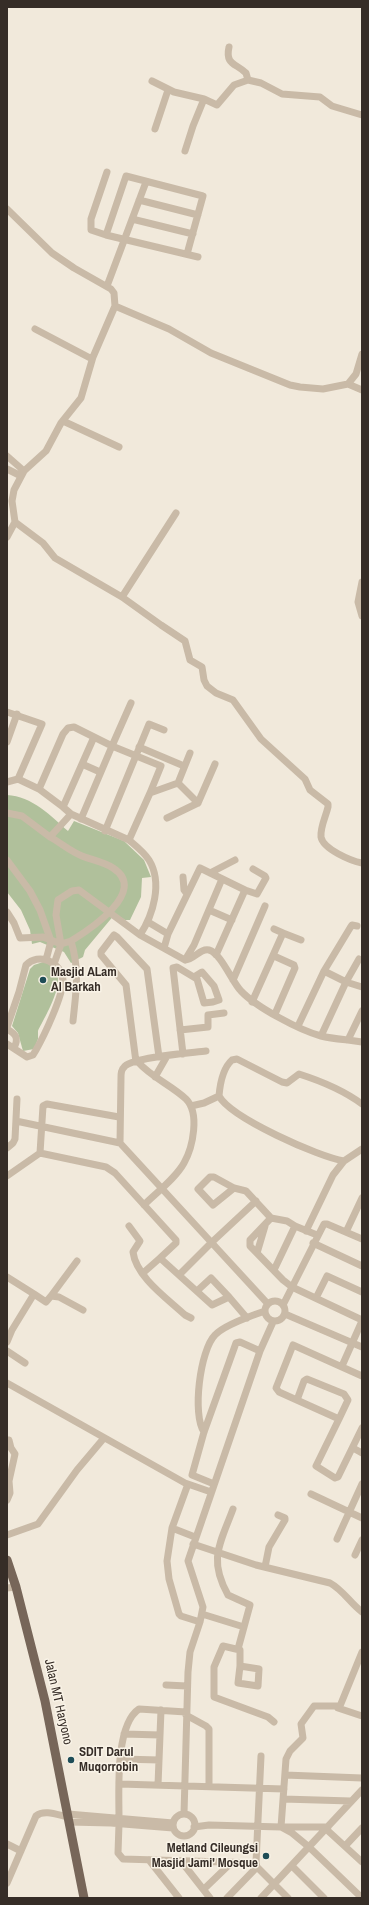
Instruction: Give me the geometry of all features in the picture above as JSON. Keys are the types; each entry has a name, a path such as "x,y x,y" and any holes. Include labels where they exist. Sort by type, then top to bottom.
{"main road":[{"name":"Jalan MT Haryono","path":"7,1560 11,1588 45,1701 84,1898"}],"street":[{"path":"230,47 227,54 229,60 232,64 246,73 248,80"},
{"path":"152,81 168,90 204,99 218,105 234,86 248,80 270,87 282,94 320,97 332,106 362,115"},
{"path":"155,129 168,90"},
{"path":"185,151 204,99"},
{"path":"107,172 91,219 91,230 198,257"},
{"path":"106,235 126,176 203,196 187,254"},
{"path":"107,286 146,182"},
{"path":"139,200 198,215"},
{"path":"7,209 52,253 74,268 107,286 114,294 115,306 92,359 81,398 63,421 46,451 22,474 12,495 12,509 15,522 43,543 55,558 122,597 185,641 190,660 202,667 204,680 207,686 216,693 233,700 261,739 305,779 315,794 328,804 321,831 321,838 324,844 343,856 362,863"},
{"path":"132,219 193,234"},
{"path":"115,306 169,329 199,348 290,385 316,389 348,384 362,390"},
{"path":"35,329 92,359"},
{"path":"348,384 356,374 362,354"},
{"path":"63,421 119,447"},
{"path":"7,456 22,474"},
{"path":"7,469 22,474"},
{"path":"122,597 176,513"},
{"path":"8,533 15,522"},
{"path":"362,582 358,602 362,616"},
{"path":"81,819 131,703"},
{"path":"7,712 17,714 42,724 18,779"},
{"path":"7,742 17,714"},
{"path":"105,831 149,724 164,730"},
{"path":"39,789 65,730 68,728 74,727 112,746 136,754 161,766 129,840"},
{"path":"63,807 94,737"},
{"path":"139,747 184,766"},
{"path":"178,783 190,753"},
{"path":"82,764 100,772"},
{"path":"167,818 198,803 215,764"},
{"path":"7,782 18,779 39,789 71,814 105,831 129,840 141,851 153,869 155,896 148,922 140,935"},
{"path":"150,793 178,783"},
{"path":"178,783 198,803"},
{"path":"7,813 17,814 50,837 82,856 113,868 121,875 124,881 122,895 117,905 84,934 61,947 55,960"},
{"path":"50,837 71,814"},
{"path":"7,860 30,890 40,910 51,943 47,957"},
{"path":"210,873 235,860"},
{"path":"164,948 168,934 200,868 245,890 257,894 266,878 253,870"},
{"path":"183,877 184,890 187,894"},
{"path":"184,960 194,945 222,879"},
{"path":"61,947 57,925 56,908 58,900 64,894 79,890 140,935 184,960 192,958 202,951 209,950 216,956 240,990 252,1002 262,1009 321,1036 362,1042"},
{"path":"216,956 245,890"},
{"path":"233,980 265,906"},
{"path":"209,910 232,920"},
{"path":"7,912 14,923 20,938 43,937 51,943 61,947"},
{"path":"148,922 168,934"},
{"path":"298,1026 324,971 350,928 352,926 357,926"},
{"path":"274,929 301,940"},
{"path":"252,1002 274,956 283,933"},
{"path":"144,1205 184,1162 195,1126 191,1106 187,1100 146,1072 137,1062 126,985 101,955 101,952 114,935 147,969 158,1057"},
{"path":"71,941 76,955 77,974 73,1021"},
{"path":"194,945 202,951"},
{"path":"274,956 294,965 295,968 275,1014"},
{"path":"7,1044 27,1057 33,1055 40,1044 59,998 62,986 61,972 55,960 47,957 37,959 26,965 7,1028 16,1036 17,1041 14,1048"},
{"path":"321,1036 346,982 359,959"},
{"path":"183,1054 172,970 173,968 177,967 194,977"},
{"path":"324,971 346,982 362,987"},
{"path":"348,1040 362,1011"},
{"path":"180,1030 208,1027 208,1016 224,1013"},
{"path":"120,1143 119,1117 122,1071 128,1064 158,1057 206,1051"},
{"path":"155,1077 167,1056"},
{"path":"219,1096 220,1084 225,1069 232,1060 237,1059 282,1082 287,1083 299,1074 315,1079 347,1094 362,1104"},
{"path":"191,1106 204,1103 219,1096"},
{"path":"219,1096 234,1109 268,1131 319,1154 344,1161"},
{"path":"7,1148 15,1139 18,1099"},
{"path":"40,1153 43,1106 47,1104 119,1117"},
{"path":"16,1121 120,1143 162,1187 211,1243 266,1308 269,1320 273,1322"},
{"path":"306,1231 333,1175 344,1161 362,1149"},
{"path":"7,1176 40,1153 106,1167 115,1173 176,1240 176,1243 143,1273"},
{"path":"234,1188 213,1205 198,1189 212,1177 246,1192 271,1218 287,1221 317,1235"},
{"path":"346,1232 362,1198"},
{"path":"179,1275 256,1201"},
{"path":"271,1218 249,1241 250,1246 283,1280 292,1286 362,1320 342,1366"},
{"path":"257,1253 266,1224"},
{"path":"273,1322 281,1320 285,1314 283,1304 321,1226 327,1224 362,1239"},
{"path":"129,1226 139,1238 139,1243 134,1251 134,1256 150,1284 185,1315 192,1318"},
{"path":"274,1270 295,1226"},
{"path":"313,1243 362,1266"},
{"path":"160,1258 212,1305 229,1297"},
{"path":"7,1277 46,1302 52,1296 77,1260"},
{"path":"316,1298 327,1276 362,1292"},
{"path":"197,1291 211,1278 247,1318"},
{"path":"7,1342 9,1329 34,1294"},
{"path":"52,1296 59,1297 83,1310"},
{"path":"204,1432 200,1424 199,1379 212,1340 218,1332 266,1308 273,1301 278,1301 283,1304"},
{"path":"285,1314 362,1348"},
{"path":"184,1814 187,1686 190,1652 202,1614 202,1606 188,1562 260,1351 273,1322"},
{"path":"212,1488 192,1475 204,1432 236,1343 240,1342 260,1351"},
{"path":"338,1419 279,1392 276,1388 292,1345 362,1376"},
{"path":"7,1351 25,1363"},
{"path":"297,1400 304,1381 307,1379 344,1394 348,1400 316,1466 337,1478 362,1428"},
{"path":"7,1383 185,1482 212,1488"},
{"path":"7,1535 38,1524 77,1470 104,1438"},
{"path":"7,1500 10,1493 9,1481 16,1454 11,1448 9,1440"},
{"path":"353,1448 362,1453"},
{"path":"185,1482 172,1528 167,1561 170,1585 179,1614 200,1622"},
{"path":"337,1539 362,1484"},
{"path":"310,1494 362,1518"},
{"path":"234,1509 217,1553 216,1562 227,1594 231,1597 248,1602 250,1605 238,1649"},
{"path":"265,1567 269,1547 285,1520 285,1518 278,1515"},
{"path":"172,1528 217,1553 265,1567 330,1583 336,1586 348,1600 362,1612"},
{"path":"355,1555 362,1540"},
{"path":"202,1614 244,1626"},
{"path":"240,1666 241,1651 223,1646 216,1660 213,1695 215,1698 268,1717 274,1722"},
{"path":"338,1708 362,1652"},
{"path":"166,1685 187,1686"},
{"path":"281,1827 287,1754 303,1738 301,1724 312,1708 317,1705 338,1708 362,1716"},
{"path":"209,1785 209,1729 206,1726 186,1713 139,1709 130,1716 124,1734 120,1784 112,1820 120,1856 124,1859 257,1865 288,1898"},
{"path":"158,1785 161,1710"},
{"path":"124,1734 160,1735"},
{"path":"227,1898 257,1865 261,1756"},
{"path":"121,1759 159,1760"},
{"path":"285,1775 362,1778"},
{"path":"120,1784 209,1785 284,1789"},
{"path":"261,1898 362,1790"},
{"path":"283,1799 351,1801"},
{"path":"7,1883 36,1816 40,1813 69,1818 173,1825"},
{"path":"184,1814 193,1820 194,1827 188,1835 182,1836 176,1833 173,1825 177,1816 184,1814"},
{"path":"194,1827 209,1825 327,1828 362,1862"},
{"path":"281,1827 292,1833 309,1847 362,1898"},
{"path":"345,1846 362,1828"},
{"path":"7,1844 21,1851"},
{"path":"149,1860 179,1898"},
{"path":"181,1861 210,1898"},
{"path":"204,1889 231,1863"},
{"path":"292,1866 324,1898"}],"green space":[{"path":"7,795 16,796 33,803 48,813 68,831 74,821 124,841 144,860 151,877 142,878 141,897 130,920 125,920 115,914 85,950 83,957 71,963 64,952 40,942 32,944 30,930 21,910 7,892"},
{"path":"43,962 53,966 57,973 58,982 56,992 38,1031 38,1039 34,1049 23,1051 18,1033 12,1026 30,969 34,965"}],"place":[{"name":"Masjid ALam Al Barkah","path":"43,980"},
{"name":"SDIT Darul Muqorrobin","path":"71,1760"},
{"name":"Metland Cileungsi Masjid Jami' Mosque","path":"266,1856"}]}
